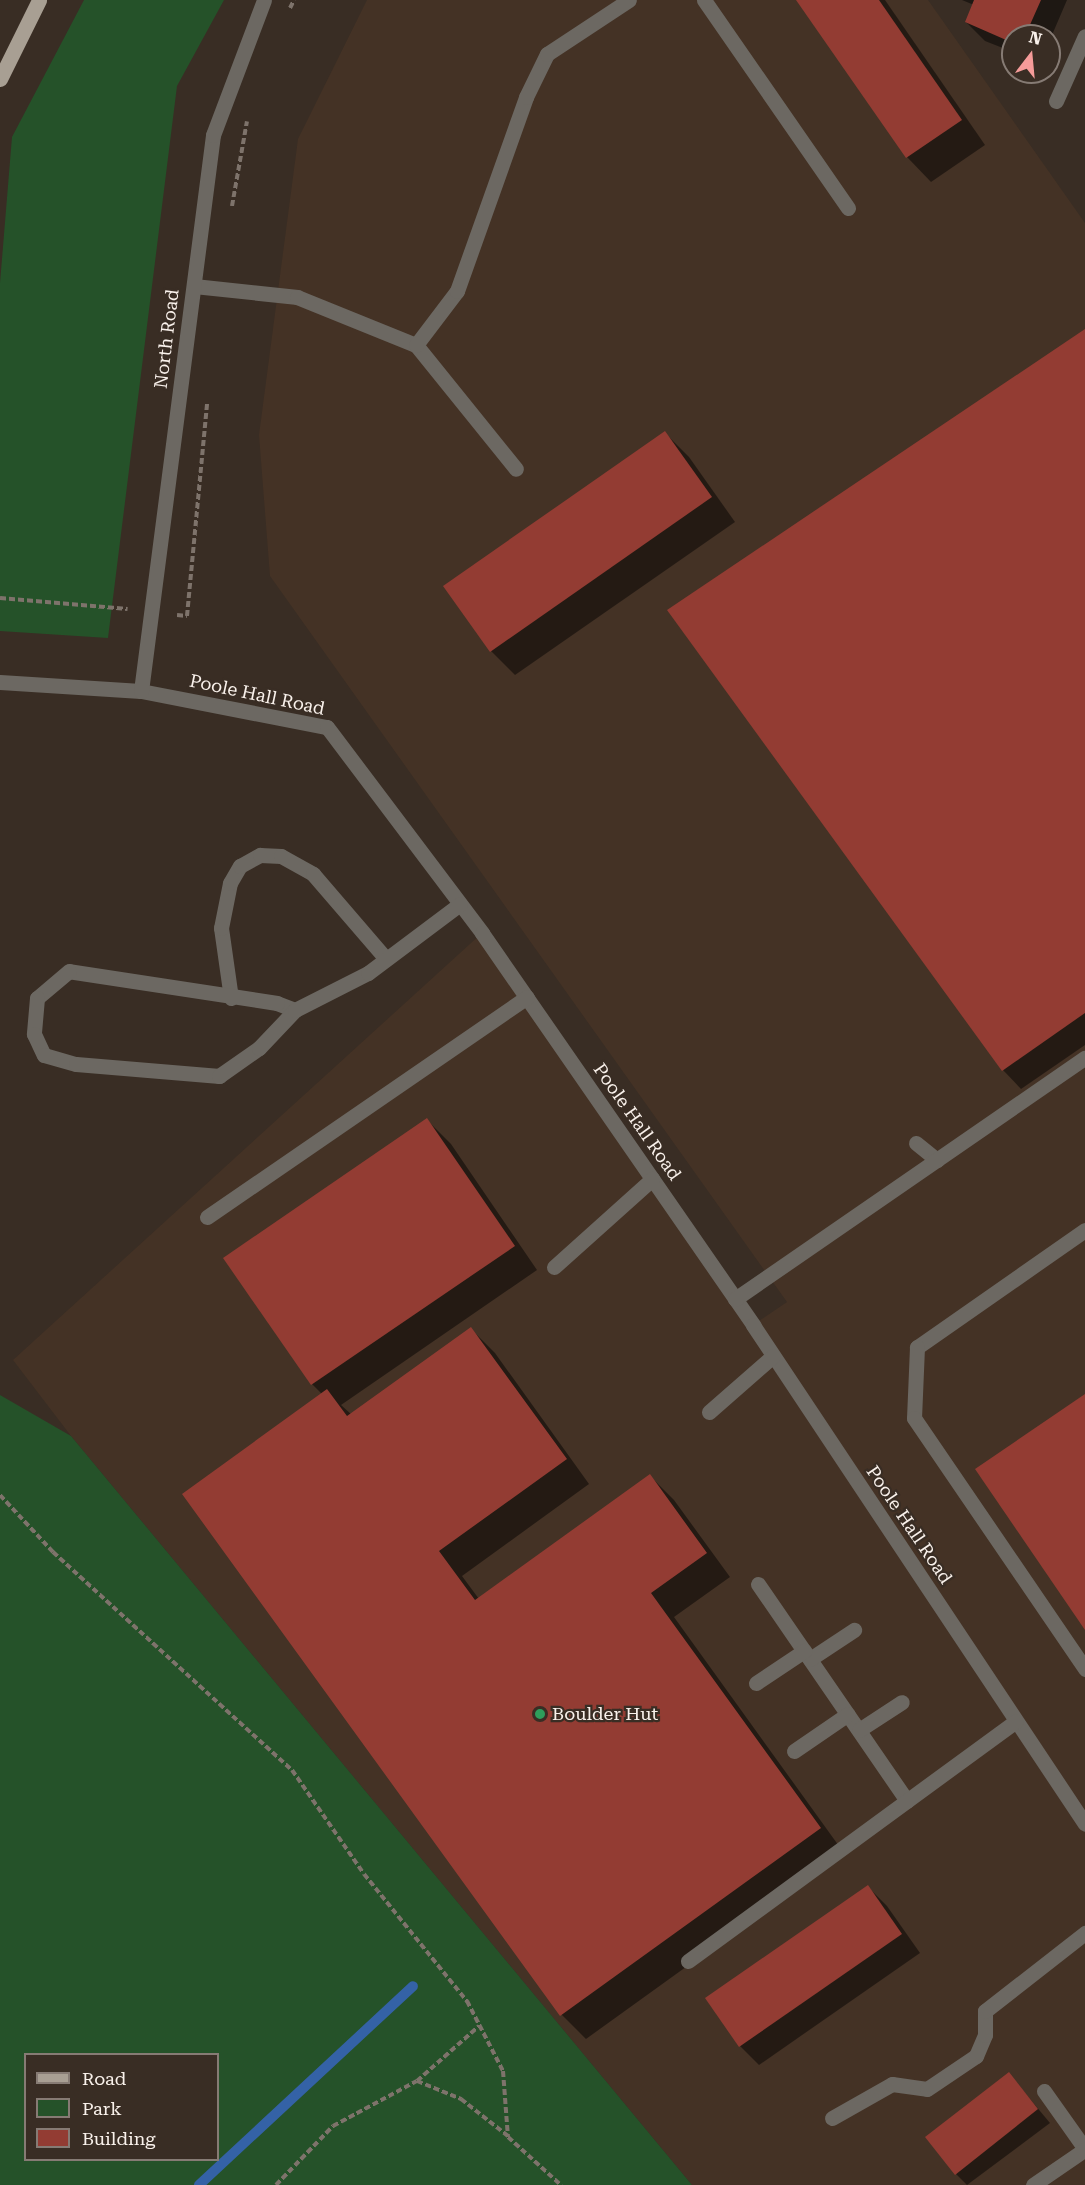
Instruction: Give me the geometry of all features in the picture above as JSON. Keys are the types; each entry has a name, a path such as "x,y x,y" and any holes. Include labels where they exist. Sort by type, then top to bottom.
{"main road":[{"path":"0,79 39,0"}],"street":[{"name":"North Road","path":"141,691 213,135 264,0"},
{"path":"416,345 457,291 526,97 548,54 629,0"},
{"path":"704,0 848,208"},
{"path":"1056,101 1085,36"},
{"path":"194,286 297,297 416,345 516,469"},
{"name":"Poole Hall Road","path":"0,682 141,691 327,727 460,904 735,1299 1085,1824"},
{"path":"231,998 221,928 223,917 230,883 240,866 260,855 281,856 314,874 387,959"},
{"path":"295,1010 277,1003 231,998 69,971 37,998 34,1034 44,1055 76,1064 219,1076 259,1048 295,1010 368,973 460,904"},
{"path":"207,1217 527,998"},
{"path":"735,1299 1085,1058"},
{"path":"916,1143 937,1160"},
{"path":"554,1267 652,1179"},
{"path":"1085,1230 917,1347 914,1418 1085,1669"},
{"path":"709,1412 773,1356"},
{"path":"758,1584 907,1800"},
{"path":"756,1683 854,1630"},
{"path":"859,1731 902,1702"},
{"path":"794,1751 848,1714"},
{"path":"688,1961 1016,1720"},
{"path":"831,2118 892,2084 927,2089 976,2056 985,2036 985,2011 1085,1933"},
{"path":"1033,2185 1085,2149 1044,2091"}],"path":[{"path":"285,20 294,0"},
{"path":"230,218 249,112"},
{"path":"0,598 187,616 207,397"},
{"path":"0,1495 53,1552 292,1770 364,1874 466,2001 503,2071 508,2137"},
{"path":"276,2185 333,2126 417,2081 479,2026"},
{"path":"417,2081 461,2099 508,2137 561,2185"}],"shaded area":[{"path":"367,0 928,0 1085,223 1085,2185 692,2185 71,1436 13,1360 482,933 753,1325 787,1302 270,576 259,435 298,139"}],"green space":[{"path":"84,0 224,0 177,86 108,638 0,631 0,283 12,137"},
{"path":"0,1395 71,1436 692,2185 0,2185"}],"building":[{"path":"796,0 879,0 962,120 906,158"},
{"path":"974,0 1041,0 1030,24 1001,24 1001,38 965,22"},
{"path":"1085,329 1085,1013 1002,1071 667,610"},
{"path":"665,431 712,497 490,652 443,586"},
{"path":"427,1118 515,1246 311,1385 223,1258"},
{"name":"Boulder Hut","path":"471,1327 567,1459 439,1551 475,1600 650,1474 707,1553 651,1593 821,1828 560,2016 182,1494 327,1389 347,1416"},
{"path":"1085,1394 1085,1630 975,1469"},
{"path":"868,1885 902,1934 739,2047 705,1998"},
{"path":"1009,2072 1038,2109 955,2175 925,2137"}],"waterway":[{"path":"199,2185 413,1986"}],"place":[{"name":"Boulder Hut","path":"540,1714"}]}
